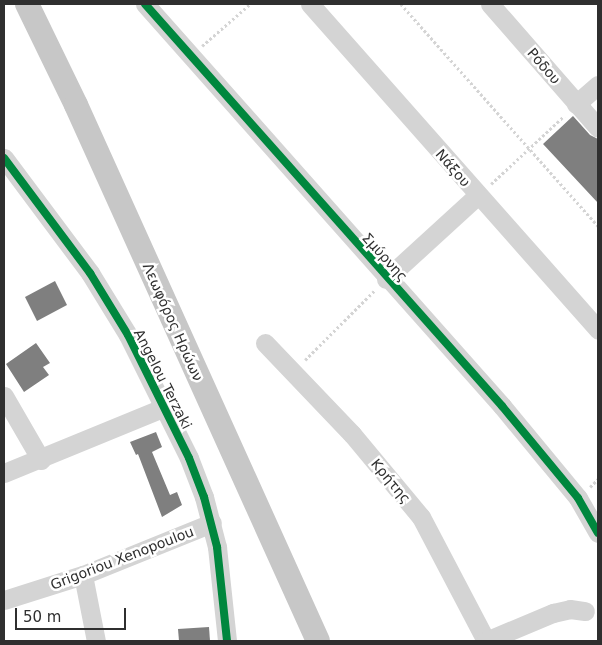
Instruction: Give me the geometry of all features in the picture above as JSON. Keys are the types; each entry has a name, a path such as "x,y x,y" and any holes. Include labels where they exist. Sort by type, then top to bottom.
{"main road":[{"name":"Λεωφόρος Ηρώων","path":"28,6 76,105 318,641"}],"street":[{"name":"Σμύρνης","path":"145,4 386,279 556,469 578,498 598,533"},
{"name":"Νάξου","path":"310,4 477,196 598,330"},
{"name":"Ρόδου","path":"490,4 598,128"},
{"path":"576,104 598,85"},
{"name":"Angelou Terzaki","path":"4,158 90,273 128,335 189,458 212,523 222,577 227,641"},
{"path":"386,279 477,196"},
{"name":"Κρήτης","path":"265,343 389,477 421,517 486,641"},
{"path":"4,396 41,460"},
{"path":"4,472 41,460 164,407"},
{"name":"Grigoriou Xenopoulou","path":"4,600 83,575 212,523"},
{"path":"83,575 96,641"},
{"path":"486,641 553,612 570,609 585,612"}],"path":[{"path":"190,57 250,4"},
{"path":"401,4 598,226"},
{"path":"477,196 576,104"},
{"path":"293,372 386,279"}],"building":[{"path":"573,116 590,135 598,139 598,203 543,144"},
{"path":"55,281 67,305 37,321 25,297"},
{"path":"36,343 50,363 43,367 49,375 24,392 6,364"},
{"path":"156,432 162,447 152,452 170,495 177,492 182,505 162,517 138,454 136,455 130,442"},
{"path":"209,627 210,641 179,641 178,629"}],"cycle path":[{"path":"145,4 502,406 578,498 598,533"},
{"path":"4,158 90,273 128,335 189,458 204,497 217,547 227,641"}]}
